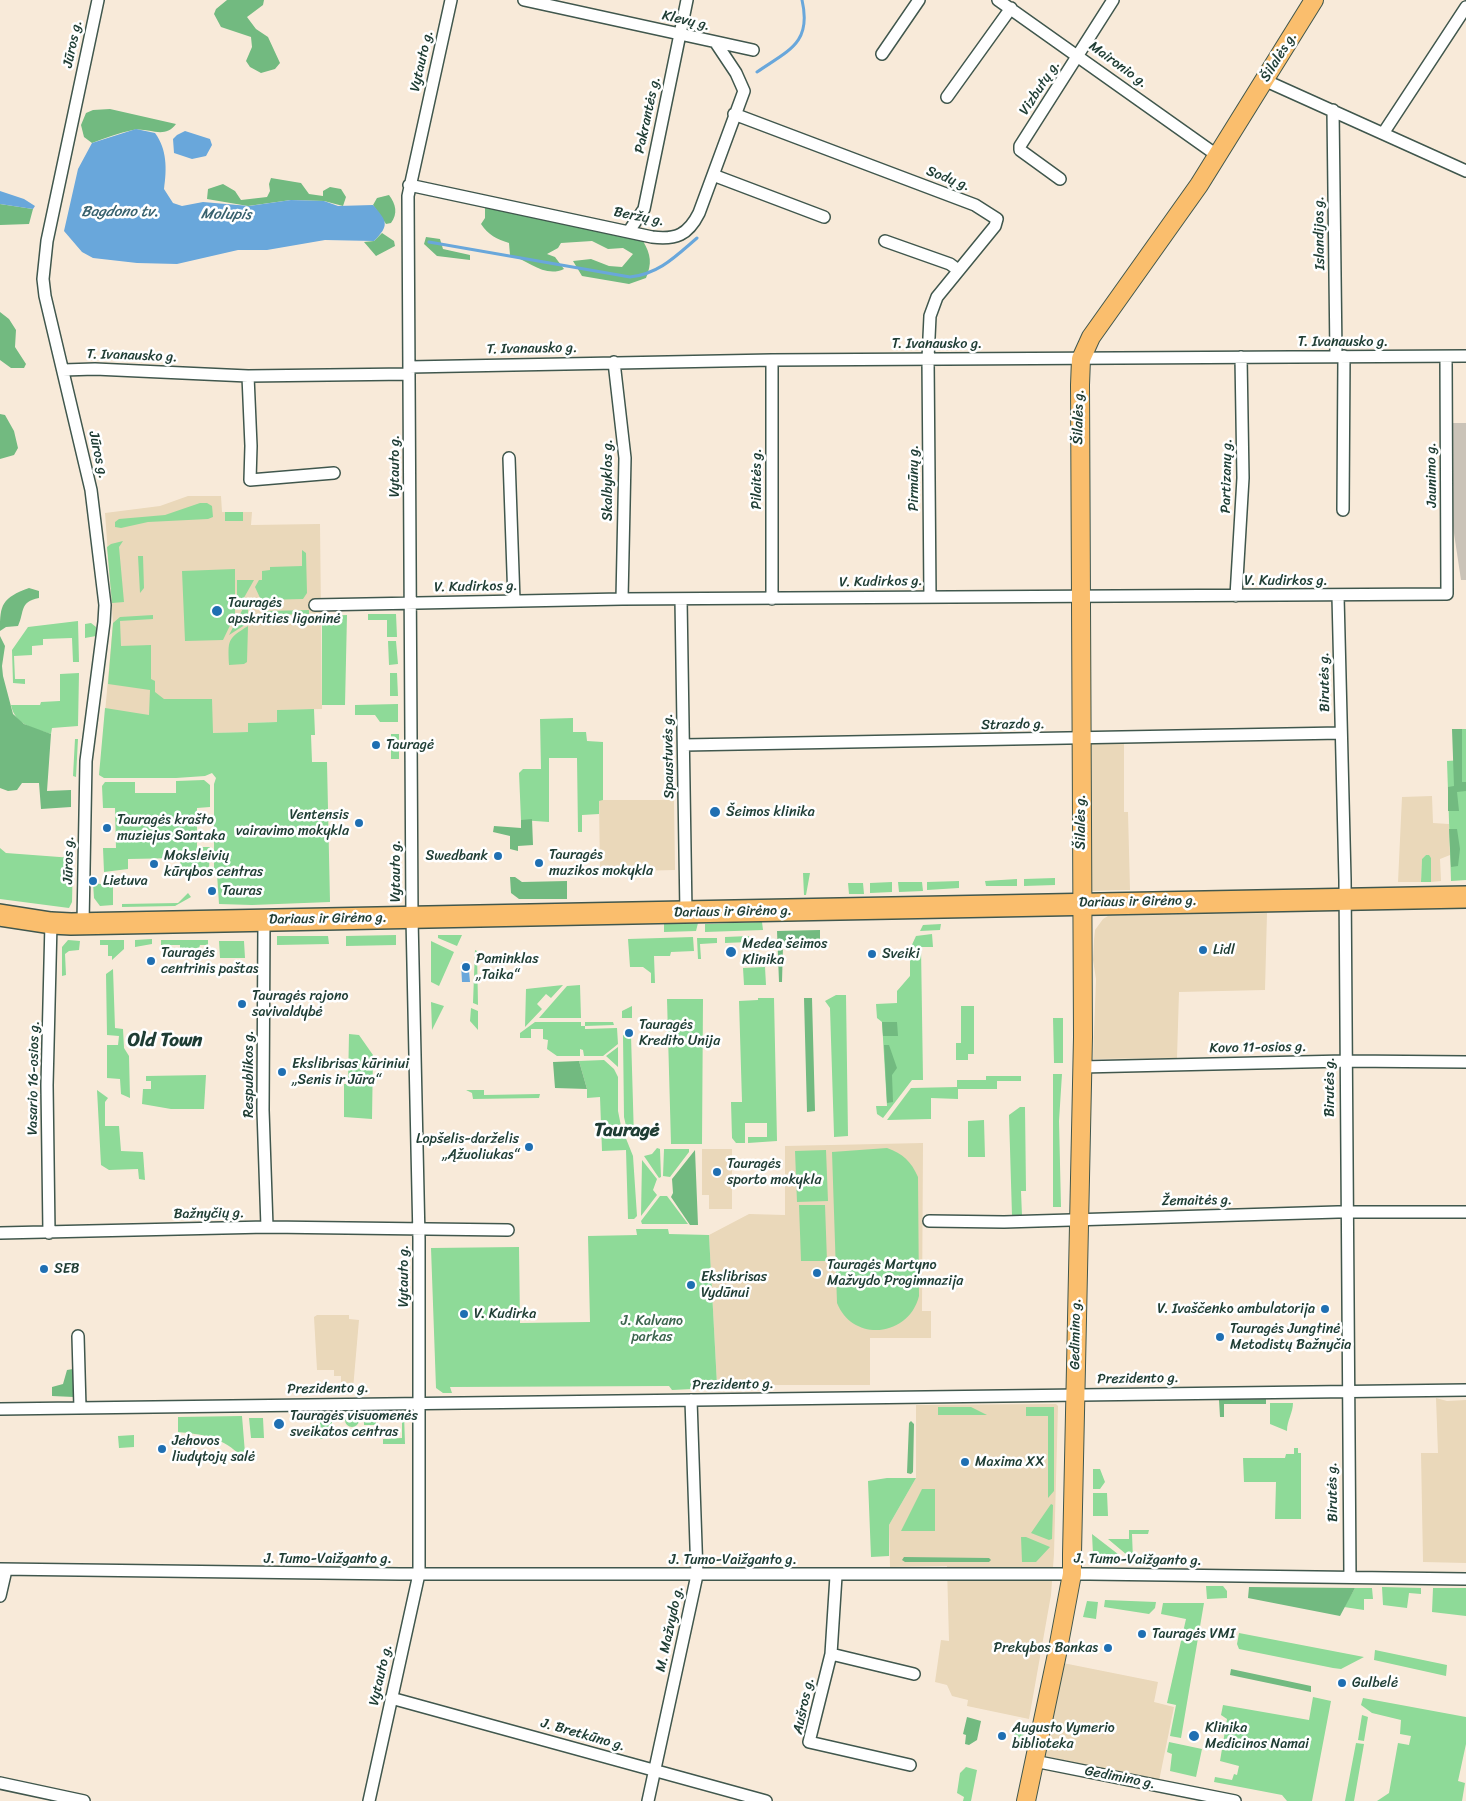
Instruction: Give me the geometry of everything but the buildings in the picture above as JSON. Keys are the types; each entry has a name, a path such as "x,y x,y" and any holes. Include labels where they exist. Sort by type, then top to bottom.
{"highway":[{"name":"Dariaus ir Girėno g.","path":"0,915 51,923 83,923 1466,897"}],"main road":[{"name":"Šilalės g.","path":"1081,903 1079,478 1081,359 1091,336 1218,156 1314,0"},
{"name":"Gedimino g.","path":"1026,1801 1072,1574 1082,1067 1081,903"}],"street":[{"name":"Jūros g.","path":"83,923 86,761 104,622 104,605 91,490 45,296 43,279 44,258 98,0"},
{"name":"Vytauto g.","path":"369,1801 419,1574 418,1229 412,918 409,185 451,0"},
{"name":"Klevų g.","path":"524,0 753,50"},
{"name":"Pakrantės g.","path":"629,231 644,209 687,0"},
{"path":"882,54 919,0"},
{"name":"Maironio g.","path":"998,0 1079,55 1218,156"},
{"name":"Vizbutų g.","path":"1060,179 1020,150 1020,146 1113,0"},
{"path":"1384,132 1466,7"},
{"path":"948,97 1011,8"},
{"name":"Beržų g.","path":"409,185 662,238 682,234 692,226 744,90 736,73 716,43"},
{"path":"1264,80 1384,132 1466,171"},
{"name":"Islandijos g.","path":"1333,110 1343,510"},
{"name":"Sodų g.","path":"734,114 975,204 994,215 997,219 995,226 958,270 933,305 928,359"},
{"path":"713,175 824,217"},
{"path":"885,241 950,264 958,270"},
{"name":"Jaunimo g.","path":"1446,356 1447,594"},
{"name":"T. Ivanausko g.","path":"63,370 94,369 248,376 614,362 1466,356"},
{"name":"Partizanų g.","path":"1236,596 1243,478 1241,357"},
{"name":"Pirmūnų g.","path":"928,359 930,597"},
{"name":"Pilaitės g.","path":"772,360 772,599"},
{"name":"Skalbyklos g.","path":"614,362 625,458 622,598"},
{"path":"248,376 251,438 250,480 334,473"},
{"path":"509,458 514,601"},
{"name":"V. Kudirkos g.","path":"315,605 622,598 772,599 1447,594"},
{"name":"Birutės g.","path":"1338,596 1344,899 1346,1390 1350,1577"},
{"name":"Spaustuvės g.","path":"682,599 686,913"},
{"name":"Strazdo g.","path":"684,745 1341,733"},
{"name":"Respublikos g.","path":"264,920 263,1107 267,1227"},
{"name":"Vasario 16-osios g.","path":"49,1233 47,1085 51,923"},
{"name":"Kovo 11-osios g.","path":"1082,1067 1345,1061 1466,1062"},
{"name":"Žemaitės g.","path":"929,1221 1004,1222 1346,1212 1466,1212"},
{"name":"Bažnyčių g.","path":"0,1234 267,1227 508,1230"},
{"path":"78,1336 80,1408"},
{"name":"Prezidento g.","path":"0,1409 1346,1390 1466,1390"},
{"name":"M. Mažvydo g.","path":"648,1801 697,1575 691,1400"},
{"path":"0,1596 3,1570"},
{"name":"J. Tumo-Vaižganto g.","path":"3,1570 836,1576 1072,1574 1466,1579"},
{"name":"Aušros g.","path":"836,1576 831,1654 809,1742 910,1765"},
{"path":"831,1654 914,1674"},
{"name":"J. Bretkūno g.","path":"391,1698 766,1801"},
{"name":"Gedimino g.","path":"1034,1761 1235,1801"},
{"path":"0,1783 84,1801"}],"shaded area":[{"path":"1450,423 1466,423 1466,580 1461,580 1449,500"},
{"name":"Tauragės apskrities ligoninė","path":"188,496 221,496 222,512 252,512 251,525 320,524 322,709 277,710 277,722 248,723 248,732 183,734 105,713 113,623 105,513 160,506"},
{"path":"1087,742 1124,742 1124,812 1128,812 1130,890 1090,891"},
{"path":"1432,796 1433,823 1449,824 1450,855 1440,859 1441,881 1431,882 1431,858 1426,855 1422,859 1421,882 1398,882 1402,797"},
{"path":"599,800 674,800 675,870 600,872"},
{"path":"1267,913 1265,990 1179,992 1177,1058 1093,1059 1096,979 1093,960 1094,940 1095,930 1103,919 1108,916"},
{"name":"Tauragės Martyno Mažvydo Progimnazija","path":"923,1143 922,1311 931,1311 931,1338 870,1338 870,1385 717,1385 709,1235 749,1214 785,1215 785,1146"},
{"name":"Tauragės sporto mokykla","path":"702,1149 732,1149 732,1209 709,1209 709,1195 702,1195"},
{"path":"317,1315 349,1315 349,1319 359,1320 353,1389 341,1389 341,1376 334,1376 334,1370 317,1370 314,1317"},
{"path":"1436,1398 1447,1401 1466,1400 1466,1563 1423,1562 1421,1453 1438,1453"},
{"path":"1056,1404 1058,1406 1051,1595 1029,1719 967,1706 968,1700 952,1696 947,1685 935,1682 941,1640 949,1641 947,1566 890,1567 889,1525 916,1478 916,1405"},
{"path":"1063,1663 1158,1682 1154,1702 1174,1707 1159,1781 1045,1756"}],"green space":[{"path":"227,0 264,0 263,5 247,17 256,29 268,37 280,63 275,69 261,73 250,67 246,61 252,47 251,37 221,27 214,14 216,9"},
{"path":"110,109 176,124 166,131 133,130 92,143 84,137 81,125 86,113 93,110"},
{"path":"271,178 301,183 309,194 323,196 323,191 330,187 341,189 346,197 343,206 324,201 291,200 248,206 207,199 208,189 223,184 235,191 241,200 267,197 270,191 269,184"},
{"path":"389,195 395,205 395,213 391,223 386,224 373,205 377,198"},
{"path":"0,204 33,209 29,224 0,225"},
{"path":"485,206 643,241 650,259 646,278 629,284 582,276 573,261 591,259 609,266 622,267 633,254 623,248 608,249 592,241 561,243 558,248 547,254 555,257 564,269 550,271 537,268 510,255 509,243 493,236 484,228 481,224 485,218"},
{"path":"382,233 394,241 395,246 376,256 364,242 374,241"},
{"path":"426,237 440,239 443,249 470,255 470,260 437,256 424,244"},
{"path":"0,312 9,319 16,330 15,347 26,364 24,368 11,368 0,360"},
{"path":"0,414 5,415 14,431 18,448 14,455 0,459"},
{"path":"200,503 207,503 212,506 213,517 208,519 148,522 121,528 115,527 115,522 119,519 165,515"},
{"path":"225,512 243,512 243,521 225,521"},
{"path":"123,541 119,547 124,602 112,603 107,547"},
{"path":"302,550 306,553 307,593 303,599 261,600 255,587 259,580 262,580 262,571 270,570 270,567 302,566"},
{"path":"138,556 143,556 144,588 140,593"},
{"path":"235,569 235,615 223,640 185,641 182,571"},
{"path":"237,580 254,580 237,610"},
{"path":"29,588 39,591 39,598 25,605 18,626 6,627 0,631 4,603 13,595"},
{"path":"246,603 248,604 248,623 229,635"},
{"path":"309,610 309,614 265,615 265,611"},
{"path":"368,614 396,614 397,637 387,637 387,620 368,620"},
{"path":"153,615 153,619 120,621 121,646 151,645 151,679 155,681 155,692 164,699 212,699 213,733 248,732 248,723 277,722 277,710 314,709 315,735 311,735 312,762 327,762 330,902 252,905 219,904 217,874 214,870 214,784 216,778 212,773 205,776 176,778 104,778 99,775 105,708 149,715 150,690 108,684 113,623 120,617"},
{"path":"347,615 345,705 322,705 322,616"},
{"path":"78,621 79,662 73,662 72,638 43,639 43,645 32,646 32,655 14,656 15,679 25,679 25,684 13,683 12,650 28,627"},
{"path":"91,623 96,627 96,636 85,638 85,624"},
{"path":"248,626 247,662 229,665 230,641 232,637"},
{"path":"0,636 5,646 2,666 3,676 13,714 24,724 51,734 47,791 71,790 71,807 41,809 39,783 22,783 17,790 8,791 0,788"},
{"path":"388,641 396,641 398,664 389,665"},
{"path":"79,673 78,726 52,728 51,734 26,725 16,717 11,705 40,705 41,702 60,701 60,674"},
{"path":"390,673 397,673 398,696 390,696"},
{"path":"398,704 398,722 380,722 375,715 355,715 355,705"},
{"path":"573,718 573,732 586,732 587,741 603,742 603,800 599,801 599,814 582,815 582,832 578,832 577,758 549,758 549,822 521,820 519,773 523,769 541,769 540,719"},
{"path":"1452,729 1462,729 1462,782 1466,782 1466,791 1457,792 1459,811 1448,811 1448,787 1454,786"},
{"path":"1462,729 1466,729 1466,880 1451,881 1447,761 1462,760"},
{"path":"391,734 399,734 399,759 391,759"},
{"path":"75,739 78,739 76,777 73,776"},
{"path":"204,780 210,785 210,807 197,808 197,847 210,847 209,870 181,870 180,858 128,859 128,869 104,872 103,848 116,848 115,808 103,808 102,786 105,782 135,782 135,793 176,793 176,781"},
{"path":"532,819 533,845 518,846 518,851 510,849 510,836 493,832 494,826 521,828 521,820"},
{"path":"1449,829 1457,829 1460,849 1458,866 1451,867"},
{"path":"0,848 6,853 73,858 72,902 69,908 0,899"},
{"path":"1429,855 1431,858 1431,882 1421,882 1422,859"},
{"path":"803,873 810,873 806,895 804,895"},
{"path":"510,877 515,877 522,882 567,881 567,899 519,899 511,893"},
{"path":"108,878 113,878 113,905 100,906 94,898 93,883 101,884"},
{"path":"1055,878 1055,885 1024,886 1024,879"},
{"path":"1017,879 1017,886 986,886 985,881"},
{"path":"959,881 959,888 927,890 927,882"},
{"path":"892,882 892,892 870,893 870,883"},
{"path":"898,882 922,882 923,891 899,892"},
{"path":"848,883 863,883 864,894 849,894"},
{"path":"188,893 191,897 175,906 122,907 122,904 178,903"},
{"path":"762,922 763,930 705,932 705,924"},
{"path":"698,923 696,931 664,932 664,924"},
{"path":"941,924 940,930 920,931 923,925"},
{"path":"820,930 820,942 790,943 783,946 782,982 779,982 777,931"},
{"path":"932,934 933,947 921,947 923,1080 912,1080 883,1118 877,1114 876,1106 887,1106 882,1022 877,1018 876,1004 897,1003 897,991 910,976 910,949 916,936"},
{"path":"396,935 396,945 346,946 346,936"},
{"path":"438,935 462,935 457,946 438,938"},
{"path":"277,936 328,936 329,944 277,945"},
{"path":"749,936 749,942 725,943 725,937"},
{"path":"693,937 694,951 671,952 670,956 654,956 655,983 651,983 651,973 643,967 630,967 628,939"},
{"path":"697,938 717,938 717,943 700,944 701,959 698,959"},
{"path":"152,939 152,944 135,947 135,940"},
{"path":"68,940 80,941 79,950 69,951 65,954 66,975 62,976 62,947"},
{"path":"100,940 124,940 124,949 112,960 112,956 108,956 108,945 100,945"},
{"path":"161,940 208,940 208,945 200,945 199,948 180,948 180,945 161,945"},
{"path":"219,941 244,941 245,958 220,958"},
{"path":"431,941 454,952 439,986 431,982"},
{"path":"475,950 477,951 478,1005 473,1003"},
{"path":"765,967 766,985 744,985 743,968"},
{"path":"113,969 115,1028 123,1029 124,1048 129,1056 130,1098 121,1094 120,1079 107,1078 107,1045 118,1045 119,1036 107,1035 106,974"},
{"path":"563,985 551,998 546,994 537,1004 542,1009 525,1027 526,989"},
{"path":"580,985 581,1018 539,1018 567,986"},
{"path":"836,995 846,995 848,1136 834,1137 830,1008 825,1001"},
{"path":"758,998 774,998 777,1141 748,1143 748,1137 767,1137 767,1123 745,1123 745,1143 736,1143 732,1138 731,1102 742,1102 739,1001 758,1000"},
{"path":"804,998 812,998 815,1111 807,1112"},
{"path":"667,999 703,999 702,1144 671,1144"},
{"path":"431,1002 444,1006 432,1030"},
{"path":"632,1006 632,1018 622,1018 622,1011"},
{"path":"961,1006 974,1006 974,1054 968,1054 968,1060 956,1060 956,1043 961,1043"},
{"path":"471,1008 478,1011 478,1030 470,1021"},
{"path":"1053,1018 1063,1018 1063,1063 1054,1063"},
{"path":"535,1022 581,1022 581,1026 585,1026 585,1029 617,1028 618,1044 603,1056 584,1056 583,1050 580,1049 580,1056 557,1056 547,1049 548,1040 543,1039 543,1029 531,1029 531,1038 520,1038 520,1033"},
{"path":"585,1022 613,1022 614,1025 585,1026"},
{"path":"882,1022 897,1022 898,1036 883,1036"},
{"path":"349,1034 359,1035 373,1055 372,1119 344,1117 344,1084 348,1084"},
{"path":"623,1035 631,1035 634,1138 626,1126 624,1117"},
{"path":"884,1045 889,1045 897,1068 892,1075 893,1102 887,1103"},
{"path":"618,1047 618,1067 606,1056"},
{"path":"604,1060 614,1069 618,1077 618,1111 621,1126 633,1156 637,1216 634,1219 628,1219 626,1150 602,1151 600,1097 587,1098 587,1089 579,1061"},
{"path":"579,1061 587,1089 555,1088 553,1062"},
{"path":"1053,1074 1062,1074 1059,1121 1061,1207 1053,1207"},
{"path":"206,1075 204,1109 171,1109 142,1104 143,1089 151,1089 151,1081 146,1081 146,1076"},
{"path":"986,1076 1021,1076 1021,1081 997,1081 997,1089 958,1089 958,1099 931,1098 931,1119 887,1120 911,1088 957,1087 957,1080 986,1080"},
{"path":"97,1090 108,1098 105,1102 105,1126 119,1126 121,1151 143,1152 145,1180 139,1179 138,1169 109,1170 101,1165"},
{"path":"466,1090 484,1090 484,1095 540,1094 539,1098 473,1099 472,1093"},
{"path":"1020,1107 1025,1107 1026,1191 1021,1191 1022,1216 1012,1216 1009,1115"},
{"path":"984,1120 985,1157 968,1157 968,1121"},
{"path":"657,1148 660,1149 661,1177 659,1178 644,1156 652,1154"},
{"path":"887,1148 906,1159 918,1177 919,1296 913,1310 904,1320 893,1327 880,1330 867,1329 855,1325 845,1316 837,1303 832,1152"},
{"path":"664,1149 689,1149 689,1152 670,1177 663,1176"},
{"path":"695,1150 698,1225 690,1225 671,1197 673,1193 672,1179"},
{"path":"826,1150 828,1201 797,1202 795,1151"},
{"path":"642,1160 657,1179 653,1190 657,1195 641,1216"},
{"path":"660,1196 667,1196 688,1224 642,1224 641,1221"},
{"path":"799,1205 825,1205 827,1261 801,1261"},
{"name":"J. Kalvano parkas","path":"636,1229 668,1229 669,1234 709,1235 717,1385 693,1385 692,1389 672,1390 669,1386 450,1387 452,1393 443,1393 436,1388 431,1248 519,1247 520,1323 590,1322 588,1236 637,1235"},
{"path":"73,1369 74,1397 52,1396 52,1387 63,1384 67,1370"},
{"path":"1266,1399 1266,1404 1224,1404 1224,1417 1220,1417 1219,1400"},
{"path":"1270,1403 1293,1403 1287,1431 1270,1424"},
{"path":"938,1407 971,1407 987,1415 938,1415"},
{"path":"1026,1407 1054,1407 1054,1491 1048,1498 1048,1416 1026,1416"},
{"path":"352,1413 357,1415 359,1420 357,1425 352,1427 347,1425 345,1420 347,1415"},
{"path":"364,1414 384,1414 376,1415 376,1425 364,1425"},
{"path":"395,1414 404,1414 405,1444 383,1444 383,1439 402,1438 402,1416 395,1416"},
{"path":"332,1415 330,1433 320,1439 320,1416"},
{"path":"242,1416 245,1453 238,1453 224,1443 210,1437 178,1432 178,1417"},
{"path":"249,1418 263,1418 264,1438 251,1438"},
{"path":"911,1421 914,1424 913,1472 911,1474 907,1473 909,1423"},
{"path":"134,1435 134,1447 119,1448 118,1436"},
{"path":"1294,1448 1298,1448 1298,1453 1301,1453 1301,1519 1275,1519 1276,1482 1244,1482 1243,1458 1285,1458 1286,1454 1294,1454"},
{"path":"1093,1469 1100,1469 1105,1482 1100,1489 1093,1489"},
{"path":"887,1478 916,1478 889,1525 889,1556 871,1557 868,1481"},
{"path":"922,1489 935,1489 935,1531 901,1531"},
{"path":"1093,1493 1107,1493 1108,1516 1093,1516"},
{"path":"1051,1504 1053,1505 1052,1539 1049,1540 1031,1533"},
{"path":"1129,1530 1149,1530 1148,1534 1132,1534 1133,1560 1108,1539 1129,1539"},
{"path":"1092,1534 1127,1561 1097,1560 1093,1554"},
{"path":"1021,1537 1026,1537 1050,1547 1036,1562 1022,1562"},
{"path":"904,1557 989,1558 991,1560 989,1562 905,1562 902,1560"},
{"path":"1206,1586 1223,1586 1227,1591 1227,1598 1207,1599"},
{"path":"1249,1587 1355,1588 1340,1616 1248,1598"},
{"path":"1382,1587 1421,1588 1421,1594 1409,1593 1407,1608 1383,1605"},
{"path":"1355,1588 1372,1588 1373,1599 1364,1599 1364,1610 1344,1607"},
{"path":"1433,1588 1466,1588 1466,1616 1432,1612"},
{"path":"1105,1600 1156,1602 1155,1608 1149,1614 1104,1607"},
{"path":"1087,1601 1098,1602 1096,1619 1083,1617"},
{"path":"1163,1603 1204,1603 1181,1738 1170,1736 1176,1705 1167,1703 1186,1619 1161,1614"},
{"path":"1239,1633 1364,1657 1341,1669 1333,1668 1239,1649 1237,1644"},
{"path":"1375,1650 1447,1665 1446,1676 1374,1660"},
{"path":"1231,1669 1311,1686 1311,1692 1230,1675"},
{"path":"1313,1697 1331,1701 1312,1801 1287,1801 1282,1795 1214,1782 1215,1777 1232,1780 1234,1774 1237,1775 1239,1766 1220,1761 1227,1719 1221,1715 1223,1705 1309,1720"},
{"path":"1363,1698 1466,1717 1466,1744 1458,1781 1465,1783 1462,1801 1377,1801 1389,1793 1398,1743 1409,1745 1411,1736 1400,1734 1401,1720 1372,1713 1361,1705"},
{"path":"1362,1715 1368,1717 1364,1741 1358,1740"},
{"path":"967,1717 981,1721 977,1740 969,1745 965,1744 966,1735 963,1734"},
{"path":"1015,1730 1024,1732 1020,1750 1012,1748"},
{"path":"1169,1742 1202,1749 1196,1777 1170,1771 1172,1754 1167,1752"},
{"path":"1356,1743 1364,1744 1354,1801 1345,1801"},
{"path":"966,1767 977,1770 971,1801 963,1801 964,1797 957,1793 960,1773"}],"water":[{"name":"Bagdono tv.","path":"136,129 155,133 159,139 165,160 164,189 173,203 182,206 203,202 249,206 291,200 324,201 338,206 373,205 384,219 383,231 374,241 325,240 267,250 238,250 177,264 137,263 93,258 82,252 64,231 78,169 92,143"},
{"path":"185,131 210,139 212,145 206,156 192,159 174,153 173,139"},
{"path":"0,191 24,199 35,206 33,209 0,204"},
{"path":"465,962 465,971 469,971 470,982 462,982 461,963"}],"waterway":[{"name":"Molupis","path":"757,72 788,51 801,36 804,26 802,0"},
{"name":"Molupis","path":"429,242 630,277 658,268 697,238"}],"place":[{"name":"Tauragės apskrities ligoninė","path":"217,611"},
{"name":"Tauragė","path":"376,745"},
{"name":"Šeimos klinika","path":"715,812"},
{"name":"Ventensis vairavimo mokykla","path":"359,823"},
{"name":"Tauragės krašto muziejus Santaka","path":"107,828"},
{"name":"Swedbank","path":"498,856"},
{"name":"Tauragės muzikos mokykla","path":"539,863"},
{"name":"Moksleivių kūrybos centras","path":"154,864"},
{"name":"Lietuva","path":"93,881"},
{"name":"Tauras","path":"212,891"},
{"name":"Lidl","path":"1203,950"},
{"name":"Medea šeimos Klinika","path":"731,952"},
{"name":"Sveiki","path":"872,954"},
{"name":"Tauragės centrinis paštas","path":"151,961"},
{"name":"Paminklas „Taika“","path":"466,967"},
{"name":"Tauragės rajono savivaldybė","path":"242,1004"},
{"name":"Tauragės Kredito Unija","path":"629,1033"},
{"name":"Ekslibrisas kūriniui „Senis ir Jūra“","path":"282,1072"},
{"name":"Lopšelis-darželis „Ąžuoliukas“","path":"529,1147"},
{"name":"Tauragės sporto mokykla","path":"717,1172"},
{"name":"SEB","path":"44,1269"},
{"name":"Tauragės Martyno Mažvydo Progimnazija","path":"817,1273"},
{"name":"Ekslibrisas Vydūnui","path":"691,1285"},
{"name":"V. Ivaščenko ambulatorija","path":"1325,1309"},
{"name":"V. Kudirka","path":"464,1314"},
{"name":"Tauragės Jungtinė Metodistų Bažnyčia","path":"1220,1337"},
{"name":"Tauragės visuomenės sveikatos centras","path":"279,1424"},
{"name":"Jehovos liudytojų salė","path":"162,1449"},
{"name":"Maxima XX","path":"965,1462"},
{"name":"Tauragės VMI","path":"1142,1634"},
{"name":"Prekybos Bankas","path":"1108,1648"},
{"name":"Gulbelė","path":"1342,1683"},
{"name":"Augusto Vymerio biblioteka","path":"1002,1736"},
{"name":"Klinika Medicinos Namai","path":"1194,1736"}],"district":[{"name":"Old Town","path":"165,1041"},
{"name":"Tauragė","path":"627,1131"}]}
